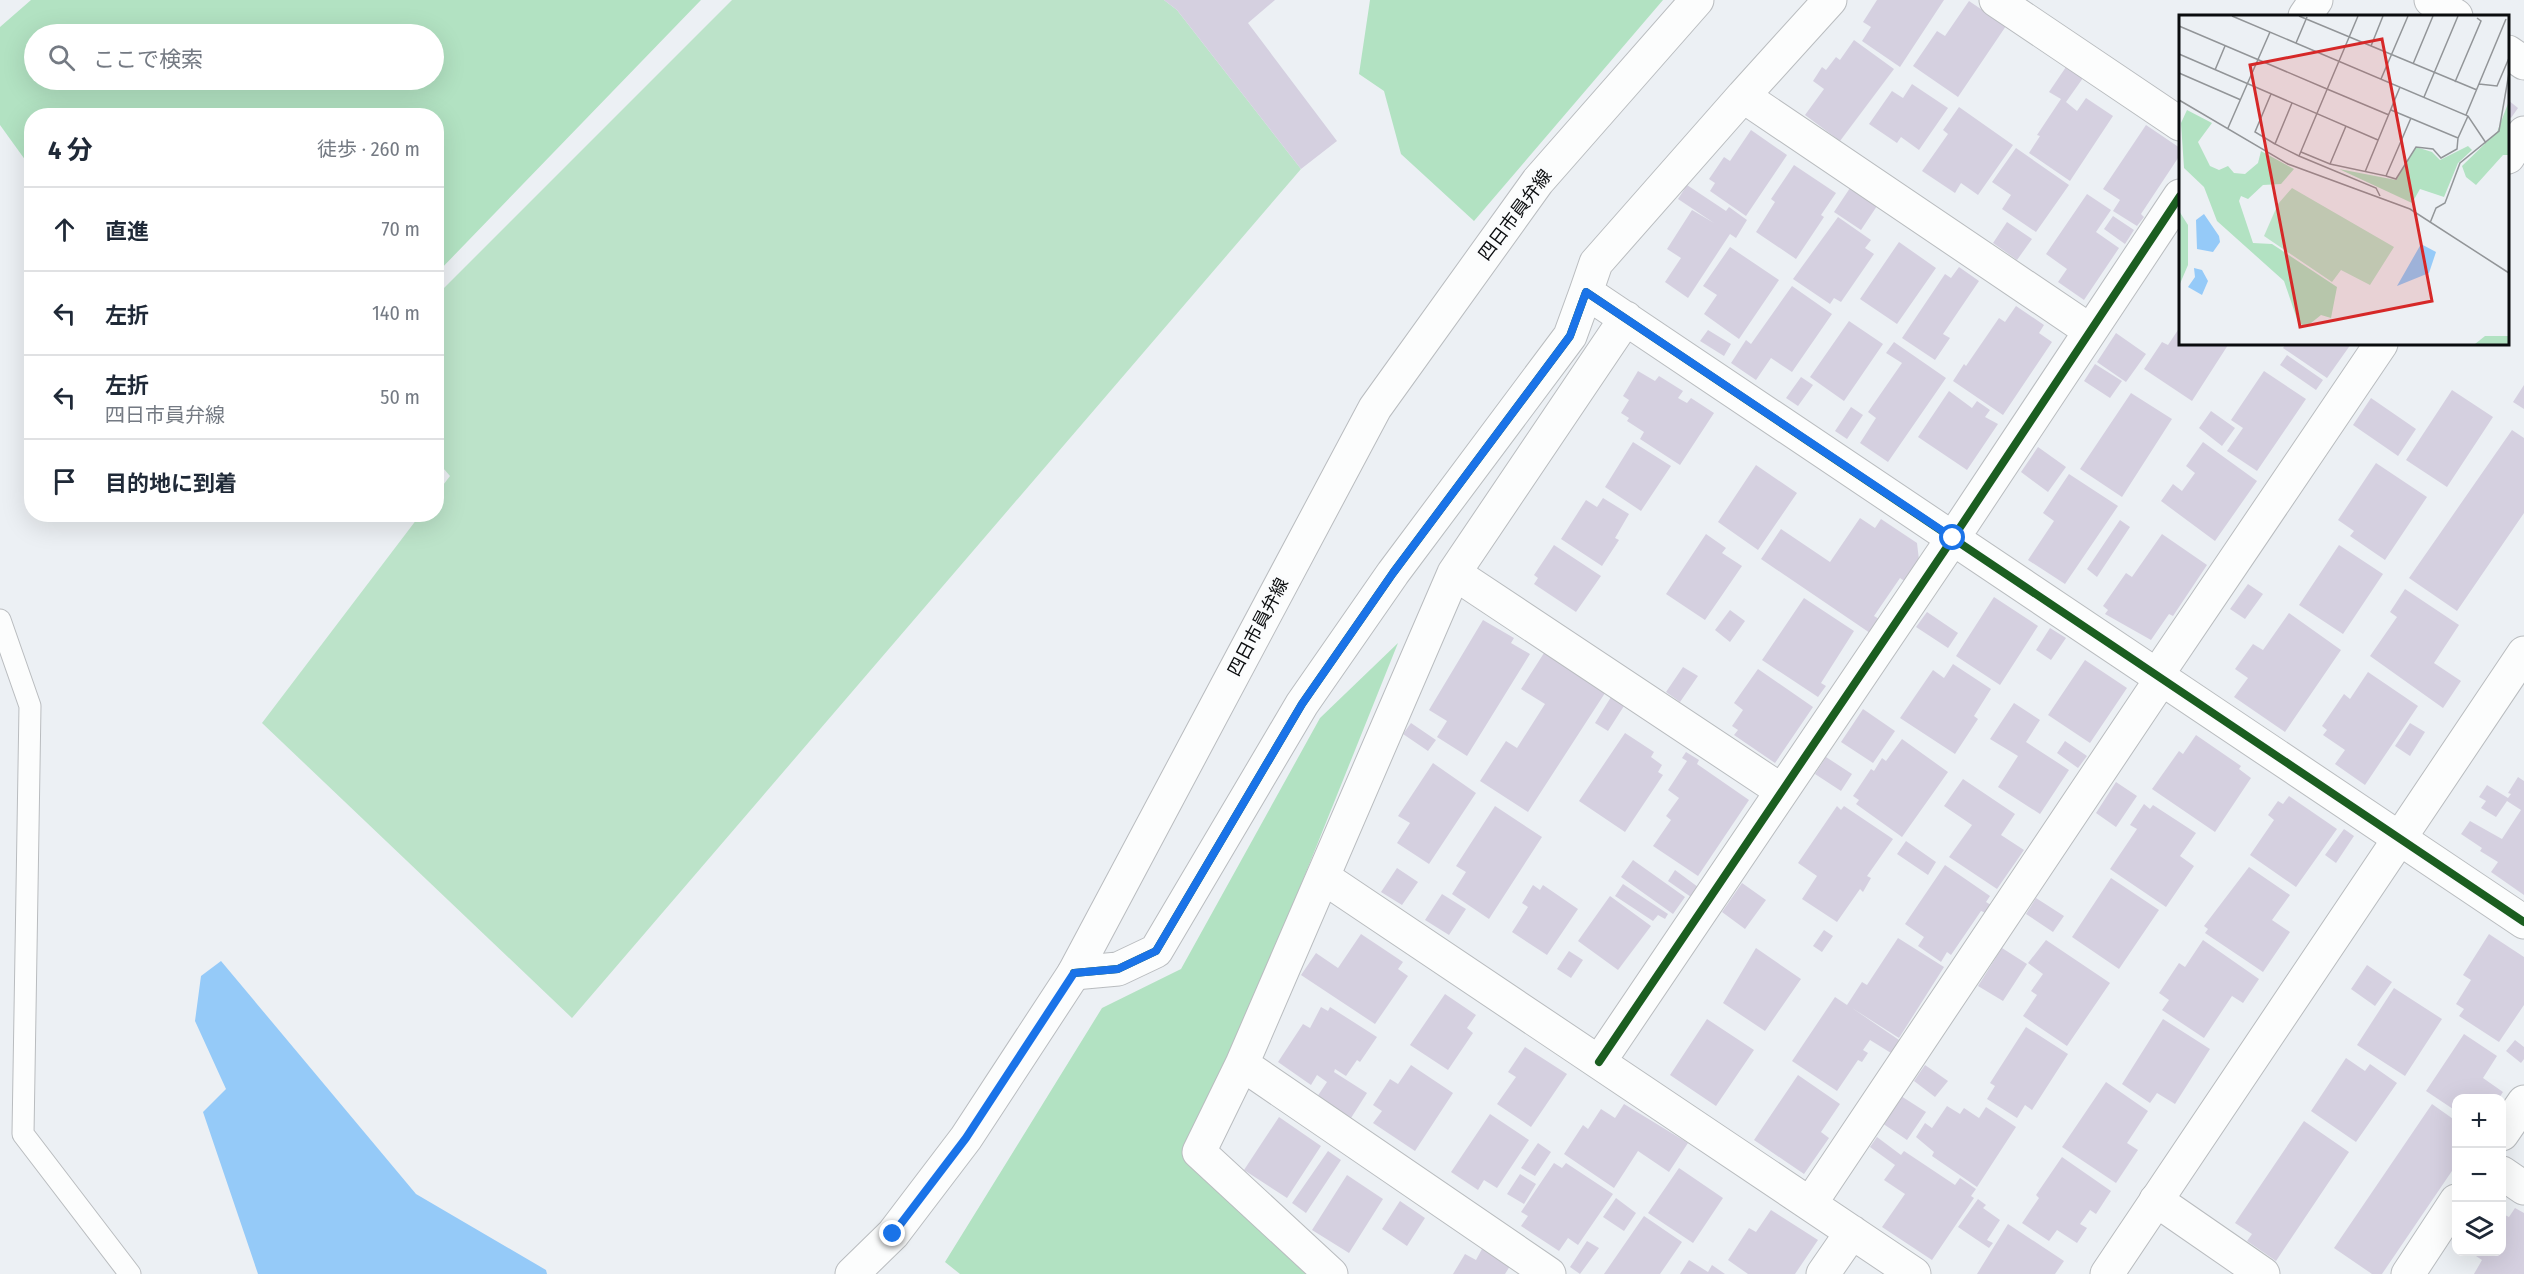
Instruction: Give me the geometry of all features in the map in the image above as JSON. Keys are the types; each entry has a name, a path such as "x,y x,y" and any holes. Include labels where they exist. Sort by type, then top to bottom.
{"street":[{"name":"四日市員弁線","path":"852,1274 893,1234 966,1138 1074,973 1375,408 1538,181 1697,0"},
{"path":"1074,973 1118,969 1156,951 1302,704 1393,573 1570,336 1596,263 1830,0"},
{"path":"1996,0 2179,123"},
{"path":"2306,15 2316,0"},
{"path":"2432,0 2454,15"},
{"path":"2509,53 2524,63"},
{"path":"1743,96 2089,330"},
{"path":"2509,156 2524,133"},
{"path":"1599,1062 2179,199"},
{"path":"1586,292 2524,922"},
{"path":"1331,1274 1198,1152 1242,1064 1454,573 1626,318"},
{"path":"1810,1204 2380,345"},
{"path":"1454,573 1782,791"},
{"path":"2107,1274 2524,653"},
{"path":"1323,877 1914,1274"},
{"path":"1242,1064 1544,1272"},
{"path":"2506,1128 2524,1102"},
{"path":"2506,1176 2524,1188"},
{"path":"2156,1200 2263,1274"},
{"path":"2408,1274 2456,1202"},
{"path":"1824,1274 1852,1232"}],"lane":[{"path":"0,620 30,706 23,1134 130,1274"}],"green space":[{"path":"31,0 701,0 444,266 444,108 24,108 24,158 0,125 0,27"},
{"path":"732,0 1164,0 1177,10 1301,169 572,1018 262,723 415,522 444,522 444,484 450,476 444,469 444,288"},
{"path":"1370,0 1663,0 1474,221 1401,154 1384,91 1359,74"},
{"path":"1398,643 1193,1154 1325,1274 960,1274 945,1262 1102,1008 1181,969 1320,718"}],"water":[{"path":"221,961 416,1194 546,1270 547,1274 258,1274 203,1112 226,1089 195,1021 201,976"}],"building":[{"path":"1164,0 1275,0 1248,23 1337,141 1301,169 1177,10"},
{"path":"1877,0 1944,0 1900,67 1862,41 1871,27 1863,22"},
{"path":"1969,1 2006,26 1958,97 1913,66 1937,31 1945,36"},
{"path":"1854,40 1894,69 1840,141 1805,115 1824,89 1813,81 1822,67 1826,70 1836,57 1840,60"},
{"path":"2066,67 2083,78 2066,102 2077,111 2086,98 2113,116 2070,181 2029,153 2040,136 2037,135 2061,99 2049,92"},
{"path":"1912,84 1948,108 1919,150 1901,137 1897,143 1869,124 1892,91 1903,98"},
{"path":"2509,101 2518,108 2511,118 2509,117"},
{"path":"1959,107 2013,145 1978,195 1961,183 1955,193 1922,171 1948,134 1943,130"},
{"path":"2146,125 2179,147 2179,157 2141,214 2144,217 2137,226 2113,211 2120,200 2103,189"},
{"path":"1751,130 1787,155 1746,216 1710,191 1715,183 1709,179 1724,157 1730,161"},
{"path":"2016,148 2069,185 2036,232 2002,209 2011,195 1992,182"},
{"path":"1794,165 1836,193 1821,215 1824,217 1796,259 1756,232 1775,202 1771,199"},
{"path":"1687,185 1726,211 1729,207 1747,220 1736,238 1730,234 1688,298 1665,282 1681,258 1667,249 1692,210 1714,223 1678,199"},
{"path":"1850,188 1877,206 1861,230 1834,212"},
{"path":"2087,194 2111,210 2096,232 2119,248 2084,300 2058,282 2067,269 2046,254"},
{"path":"2113,216 2134,230 2125,244 2104,229"},
{"path":"1838,217 1871,240 1865,248 1874,254 1841,302 1834,298 1830,304 1793,279"},
{"path":"2007,222 2032,239 2017,260 1993,243"},
{"path":"1899,242 1936,268 1897,324 1860,299"},
{"path":"1730,247 1779,280 1739,339 1704,314 1717,295 1703,286"},
{"path":"1959,267 1979,281 1943,334 1950,338 1935,360 1902,338 1945,274 1951,278"},
{"path":"1792,286 1832,314 1792,372 1771,358 1756,380 1731,363 1746,340 1751,344"},
{"path":"2016,306 2044,325 2039,333 2052,342 2003,415 1953,381 1999,318 2005,322"},
{"path":"1849,321 1883,344 1844,401 1810,377"},
{"path":"2179,328 2179,345 2228,345 2192,401 2144,369 2162,342 2168,345"},
{"path":"1708,330 1731,344 1724,356 1700,341"},
{"path":"2116,333 2146,354 2126,382 2097,362"},
{"path":"1894,342 1946,378 1888,462 1860,443 1876,418 1868,412 1902,363 1886,353"},
{"path":"2285,345 2350,345 2327,378 2283,348"},
{"path":"2287,355 2323,380 2316,390 2280,365"},
{"path":"2095,364 2122,381 2110,398 2084,381"},
{"path":"1638,371 1655,381 1659,376 1683,391 1678,398 1687,403 1691,398 1714,413 1680,465 1640,439 1644,432 1627,421 1629,418 1621,413 1629,400 1623,396"},
{"path":"2264,371 2306,399 2257,471 2227,451 2243,428 2231,420"},
{"path":"1801,377 1813,385 1798,406 1786,398"},
{"path":"2524,385 2524,409 2513,402"},
{"path":"2452,390 2493,417 2447,487 2406,460"},
{"path":"1949,391 1972,408 1977,401 1990,410 1985,417 1998,424 1967,470 1918,437"},
{"path":"2131,393 2172,419 2122,497 2080,469"},
{"path":"2371,398 2416,429 2398,456 2353,425"},
{"path":"1851,407 1863,415 1847,439 1835,431"},
{"path":"2211,411 2235,428 2222,446 2199,428"},
{"path":"2512,430 2524,438 2524,513 2457,611 2409,578"},
{"path":"1633,442 1671,466 1641,511 1605,487"},
{"path":"2203,442 2257,481 2215,541 2161,501 2173,484 2182,491 2195,473 2186,466"},
{"path":"2038,447 2066,467 2048,492 2021,472"},
{"path":"2376,463 2427,497 2385,560 2350,536 2354,531 2338,520"},
{"path":"1756,465 1797,493 1758,550 1718,522"},
{"path":"2069,474 2118,506 2065,584 2028,560 2054,521 2043,513"},
{"path":"1603,498 1629,514 1615,538 1619,540 1602,566 1561,539 1586,500 1597,507"},
{"path":"1860,518 1875,528 1881,519 1917,543 1919,560 1906,582 1900,578 1874,616 1879,619 1870,633 1761,559 1781,529 1830,562"},
{"path":"2120,520 2130,527 2097,577 2087,569"},
{"path":"1706,534 1726,548 1722,553 1742,566 1705,620 1666,594"},
{"path":"2162,534 2207,565 2173,616 2169,614 2151,640 2105,614 2108,610 2103,606 2126,573 2132,577"},
{"path":"1554,545 1601,576 1576,612 1534,584 1538,578 1534,575"},
{"path":"2339,545 2383,574 2343,634 2299,605"},
{"path":"2248,584 2263,594 2245,619 2230,609"},
{"path":"2405,589 2459,625 2434,663 2461,681 2443,708 2370,656 2397,617 2390,612"},
{"path":"1994,597 2038,626 2000,685 1956,656"},
{"path":"1804,598 1854,631 1821,683 1826,686 1818,697 1762,660"},
{"path":"1730,610 1745,621 1730,642 1715,630"},
{"path":"1927,612 1958,633 1948,648 1916,627"},
{"path":"2289,613 2341,650 2285,732 2234,697 2248,678 2235,669 2253,644 2263,650"},
{"path":"1483,620 1514,638 1511,643 1530,654 1467,756 1437,737 1447,721 1429,710"},
{"path":"2050,628 2066,638 2051,660 2036,650"},
{"path":"1544,653 1605,693 1528,812 1480,781 1506,741 1517,748 1545,704 1521,689"},
{"path":"2085,660 2127,688 2090,743 2048,715"},
{"path":"1953,664 1991,689 1974,716 1978,719 1955,754 1900,718 1933,670 1944,678"},
{"path":"1683,667 1698,676 1680,702 1666,692"},
{"path":"1758,669 1813,707 1775,763 1734,735 1738,730 1732,726 1743,710 1734,703"},
{"path":"2368,672 2418,706 2365,785 2335,764 2345,750 2323,735 2327,730 2322,726 2344,694 2350,699"},
{"path":"1611,697 1624,706 1608,731 1595,723"},
{"path":"2014,703 2040,720 2026,742 2069,770 2040,814 1998,787 2018,756 1990,739"},
{"path":"1863,709 1895,731 1873,763 1841,742"},
{"path":"1411,723 1436,740 1428,751 1403,734"},
{"path":"2410,723 2425,732 2410,756 2395,746"},
{"path":"1625,733 1654,752 1651,757 1662,765 1658,772 1663,775 1625,832 1579,801"},
{"path":"2196,735 2241,766 2239,769 2251,778 2215,832 2152,789 2179,751 2183,754"},
{"path":"1902,739 1948,772 1902,837 1856,804 1859,800 1853,796 1871,769 1874,771 1882,758 1886,761"},
{"path":"2065,741 2087,756 2078,768 2057,753"},
{"path":"1686,752 1699,760 1697,764 1749,800 1698,876 1653,846 1671,820 1666,816 1679,798 1668,790 1687,761 1682,758"},
{"path":"1826,757 1852,774 1841,791 1815,774"},
{"path":"1433,763 1476,793 1429,864 1397,843 1410,823 1398,816"},
{"path":"2518,777 2524,781 2524,895 2491,872 2498,862 2480,851 2482,848 2461,834 2470,821 2502,839 2521,810 2507,801 2496,817 2481,808 2486,801 2479,797 2487,785 2508,798 2511,794 2508,793"},
{"path":"1963,779 2015,814 2001,835 2024,850 1997,889 1949,857 1972,825 1944,806"},
{"path":"2116,782 2137,796 2116,827 2096,813"},
{"path":"2289,796 2337,829 2296,887 2250,855 2274,820 2268,815 2278,801 2283,804"},
{"path":"2144,804 2150,809 2153,805 2196,833 2180,856 2194,866 2166,907 2110,869 2137,829 2130,825"},
{"path":"1495,806 1542,837 1489,919 1452,894 1466,872 1456,866"},
{"path":"1837,806 1841,810 1844,806 1893,839 1867,876 1871,878 1863,892 1860,889 1837,922 1802,899 1817,876 1798,863"},
{"path":"2344,829 2354,836 2336,863 2325,855"},
{"path":"1906,841 1936,862 1928,875 1897,854"},
{"path":"1633,860 1685,897 1673,914 1621,877"},
{"path":"1945,865 1990,896 1986,902 1991,905 1986,913 1981,911 1951,955 1947,952 1941,962 1918,946 1924,937 1905,924"},
{"path":"2249,867 2290,895 2272,920 2290,932 2263,972 2205,933 2208,929 2204,926"},
{"path":"1397,868 1418,882 1402,905 1381,892"},
{"path":"1675,870 1698,887 1691,897 1668,881"},
{"path":"2111,878 2159,910 2119,969 2072,937"},
{"path":"1742,883 1766,900 1745,929 1722,912"},
{"path":"1623,884 1668,914 1665,919 1658,915 1653,921 1615,896"},
{"path":"1533,885 1540,890 1543,885 1578,909 1547,955 1512,932 1528,907 1522,903"},
{"path":"1442,894 1466,909 1449,935 1425,920"},
{"path":"1610,896 1651,926 1618,970 1578,941"},
{"path":"2036,898 2064,916 2053,932 2026,914"},
{"path":"1824,930 1833,936 1822,952 1813,946"},
{"path":"1361,934 1403,962 1398,969 1408,976 1375,1024 1301,975 1316,953 1338,968"},
{"path":"2489,934 2524,957 2524,1005 2499,1042 2459,1016 2464,1009 2456,1004 2471,980 2463,975"},
{"path":"1898,938 1944,967 1899,1038 1852,1008 1899,1040 1891,1053 1870,1040 1863,1050 1868,1053 1862,1062 1858,1060 1837,1091 1792,1061 1835,997 1847,1005 1862,982 1867,985"},
{"path":"2046,940 2110,983 2067,1046 2023,1016 2037,995 2031,991 2043,974 2028,963"},
{"path":"2203,940 2259,979 2243,1003 2232,996 2204,1038 2162,1010 2169,1000 2159,993 2179,963 2185,967"},
{"path":"1756,948 1801,979 1765,1031 1723,1003"},
{"path":"2002,948 2027,964 2003,1001 1978,986"},
{"path":"1569,951 1583,960 1571,978 1557,969"},
{"path":"2367,965 2392,982 2375,1006 2351,989"},
{"path":"2394,988 2442,1019 2405,1076 2357,1045"},
{"path":"1445,994 1476,1015 1467,1028 1473,1033 1448,1070 1410,1045"},
{"path":"1321,1007 1328,1011 1330,1007 1377,1037 1360,1062 1357,1060 1346,1076 1335,1069 1334,1072 1367,1093 1351,1118 1317,1097 1327,1082 1317,1075 1311,1085 1278,1062 1303,1024 1310,1028"},
{"path":"1707,1019 1754,1050 1716,1106 1670,1075"},
{"path":"2163,1019 2210,1049 2175,1104 2157,1093 2150,1103 2122,1084"},
{"path":"2026,1027 2068,1054 2032,1110 2025,1105 2017,1118 1987,1099 1995,1086 1990,1083"},
{"path":"2464,1034 2497,1056 2483,1078 2503,1092 2502,1094 2452,1094 2452,1108 2426,1091"},
{"path":"2515,1040 2524,1047 2524,1059 2521,1063 2506,1051"},
{"path":"1525,1047 1567,1074 1531,1127 1497,1104 1516,1077 1508,1072"},
{"path":"2346,1058 2365,1071 2370,1064 2397,1083 2356,1142 2311,1111"},
{"path":"1411,1065 1453,1093 1415,1151 1373,1123 1382,1111 1373,1105 1390,1079 1398,1084"},
{"path":"1925,1065 1948,1081 1935,1097 1914,1081"},
{"path":"1798,1075 1840,1104 1821,1132 1829,1138 1804,1174 1754,1140"},
{"path":"2106,1082 2148,1111 2127,1143 2138,1150 2116,1183 2062,1147"},
{"path":"1901,1096 1926,1112 1907,1140 1882,1123"},
{"path":"1624,1104 1688,1143 1669,1172 1638,1151 1614,1188 1564,1154 1583,1125 1588,1129 1601,1109 1615,1118"},
{"path":"2432,1104 2452,1118 2452,1171 2382,1274 2372,1274 2334,1248"},
{"path":"1947,1106 1960,1114 1964,1108 1979,1118 1986,1107 2016,1127 1977,1187 1932,1156 1934,1152 1916,1137 1925,1123 1932,1128"},
{"path":"1490,1114 1529,1140 1497,1188 1484,1180 1478,1190 1451,1172"},
{"path":"1279,1117 1321,1146 1287,1198 1244,1170"},
{"path":"2304,1121 2349,1152 2276,1261 2247,1241 2252,1234 2235,1223"},
{"path":"1877,1137 1901,1155 1904,1151 1955,1185 1960,1178 1976,1189 1971,1196 1974,1198 1932,1260 1882,1227 1905,1194 1884,1180 1895,1165 1870,1147"},
{"path":"1538,1143 1551,1152 1535,1176 1521,1168"},
{"path":"1328,1151 1341,1160 1306,1213 1292,1203"},
{"path":"2062,1157 2111,1191 2096,1214 2090,1210 2080,1224 2087,1228 2077,1243 2057,1230 2049,1241 2022,1223 2039,1198 2036,1195"},
{"path":"1554,1163 1562,1168 1566,1163 1613,1194 1578,1245 1568,1238 1559,1251 1521,1226 1528,1216 1521,1212"},
{"path":"1679,1168 1723,1198 1693,1243 1648,1213"},
{"path":"1520,1174 1536,1184 1524,1204 1507,1194"},
{"path":"1347,1175 1383,1199 1349,1253 1312,1230"},
{"path":"1616,1198 1636,1213 1624,1231 1603,1217"},
{"path":"1978,1199 1986,1205 1983,1208 2000,1220 1987,1240 1993,1243 1989,1248 1958,1227"},
{"path":"1400,1201 1425,1218 1407,1246 1382,1229"},
{"path":"2515,1208 2524,1213 2524,1274 2474,1274 2482,1260 2476,1256 2506,1256 2506,1216 2509,1217"},
{"path":"1771,1210 1818,1240 1795,1274 1748,1274 1728,1260 1749,1228 1756,1232"},
{"path":"1644,1216 1682,1242 1660,1274 1604,1274"},
{"path":"2008,1224 2064,1261 2055,1274 1977,1274"},
{"path":"1587,1241 1599,1248 1580,1274 1570,1267"},
{"path":"1482,1249 1510,1266 1505,1274 1453,1274 1465,1254 1476,1260"},
{"path":"1689,1260 1708,1272 1712,1265 1725,1274 1680,1274"}],"cycle path":[{"path":"1599,1062 1953,538 2179,198"},
{"path":"1074,973 1118,969 1156,951 1302,704 1393,573 1570,336 1586,292 2524,922"}],"route":[{"path":"893,1234 966,1138 1074,973 1118,969 1156,951 1302,704 1393,573 1570,336 1586,292 1953,538"}]}
